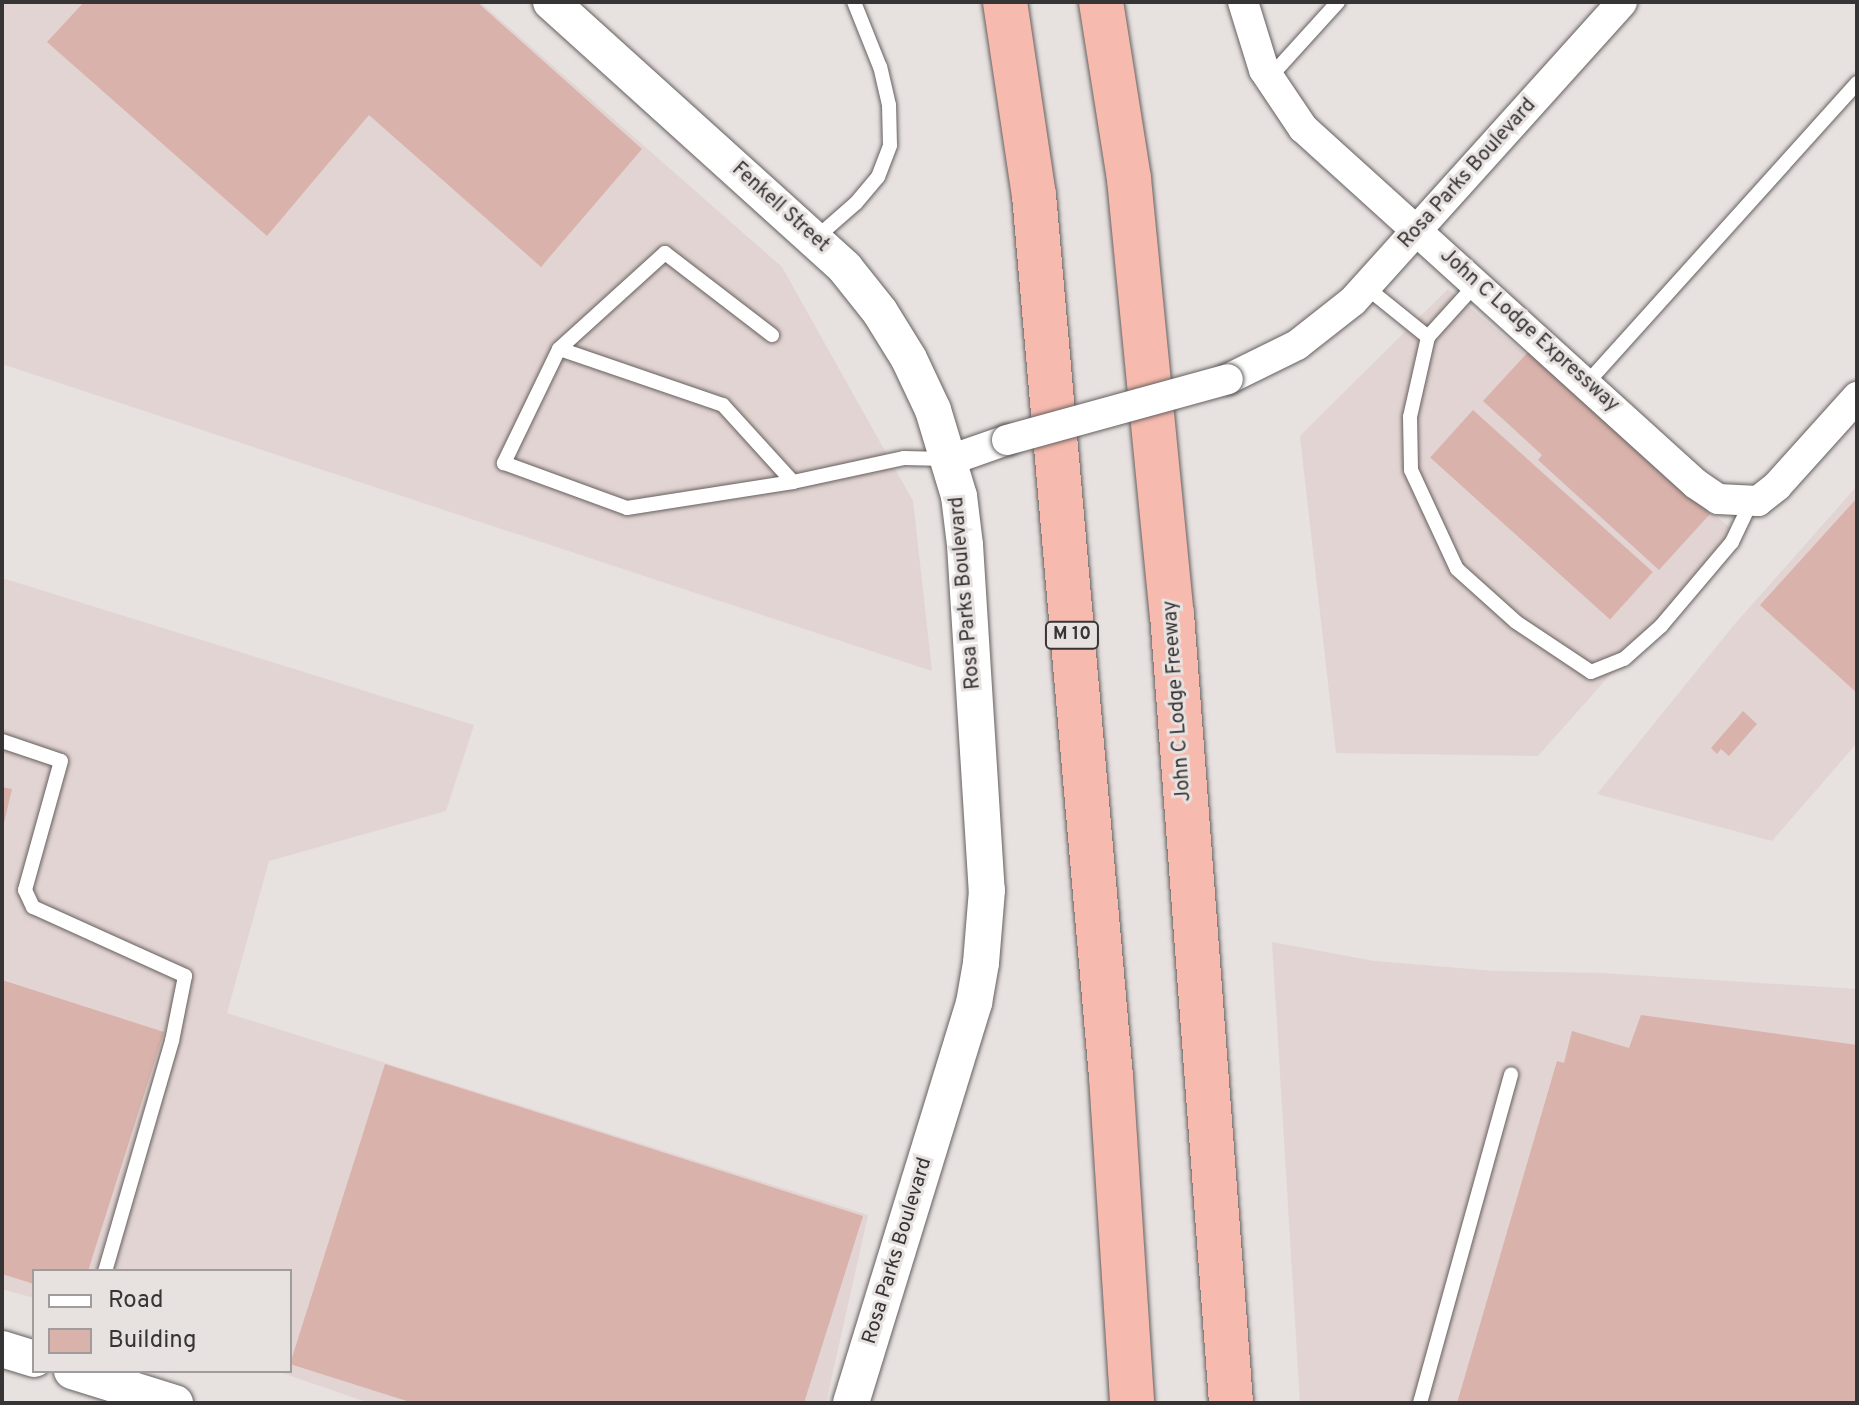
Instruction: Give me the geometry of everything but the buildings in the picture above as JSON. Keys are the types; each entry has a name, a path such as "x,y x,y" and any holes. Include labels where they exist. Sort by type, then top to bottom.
{"highway":[{"name":"M 10","path":"1005,2 1034,195 1111,1076 1132,1403"},
{"name":"John C Lodge Freeway","path":"1101,2 1129,179 1172,614 1231,1403"}],"street":[{"name":"Fenkell Street","path":"551,2 845,268 880,312 909,359 933,410 950,460"},
{"name":"John C Lodge Expressway","path":"1243,2 1248,26 1269,79 1303,128 1696,484 1718,499 1751,502"},
{"name":"Rosa Parks Boulevard","path":"851,1403 974,1003 983,950 987,890 965,545 950,460 1007,440 1228,379 1297,345 1326,325 1366,287 1622,2"},
{"path":"1751,502 1758,501 1777,486 1857,397"},
{"path":"2,1349 32,1358"},
{"path":"79,1373 175,1403"}],"lane":[{"path":"815,239 856,203 878,177 890,145 889,105 880,67 854,2"},
{"path":"1269,79 1338,2"},
{"path":"1587,383 1857,83"},
{"path":"772,335 665,253 559,349 504,463 627,508 793,482 904,458 950,460"},
{"path":"1476,284 1428,337 1410,417 1411,470 1457,569 1516,622 1591,672 1624,659 1661,626 1732,542 1751,502"},
{"path":"1366,287 1428,337"},
{"path":"559,349 723,405 793,482"},
{"path":"2,741 61,761 25,890 33,907 185,976 172,1041 106,1269"},
{"path":"1420,1403 1511,1074"}],"shaded area":[{"path":"2,2 480,2 782,267 913,501 932,671 2,364"},
{"path":"1448,289 1736,533 1538,756 1336,753 1300,436"},
{"path":"1857,486 1857,743 1772,841 1597,794 1733,626"},
{"path":"2,578 474,725 446,811 269,861 227,1013 868,1215 826,1403 369,1403 283,1373 292,1373 292,1269 32,1269 32,1297 2,1289"},
{"path":"1272,942 1374,961 1494,971 1602,973 1857,989 1857,1403 1300,1403"}]}
